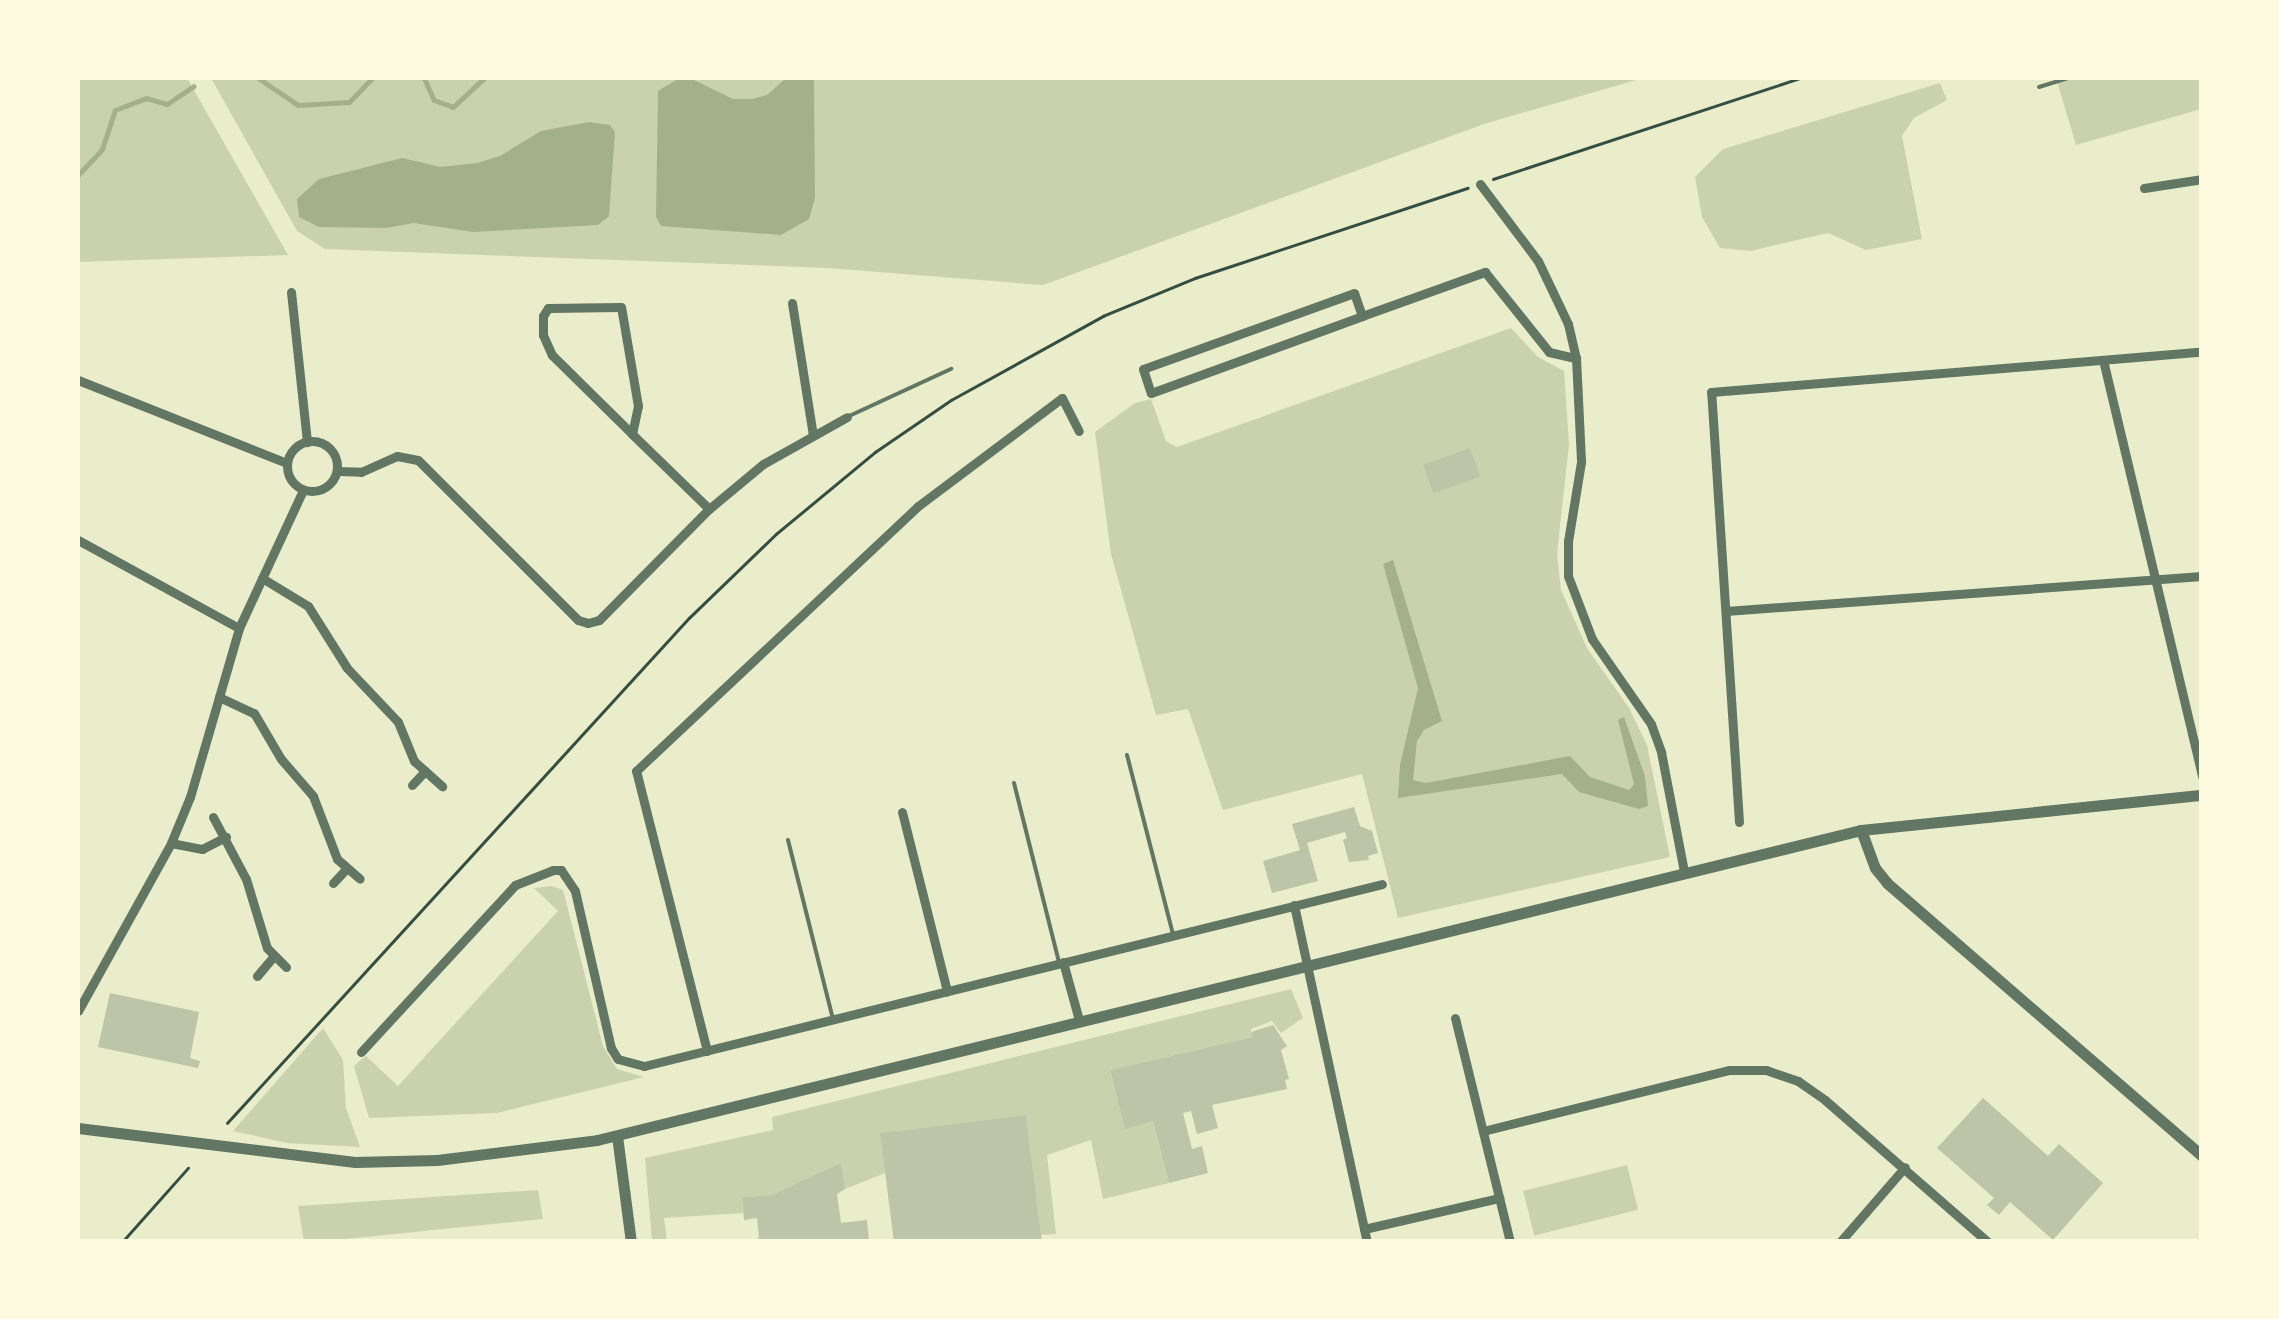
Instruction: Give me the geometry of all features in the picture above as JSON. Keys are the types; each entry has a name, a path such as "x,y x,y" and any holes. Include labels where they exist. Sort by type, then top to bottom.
{"street":[{"path":"2144,188 2202,179"},
{"path":"1480,184 1558,294 1576,358 1580,462 1568,541 1568,576 1592,639 1651,724 1661,752 1684,871"},
{"path":"1362,316 1354,293 1143,370 1151,393 1485,272 1549,352 1576,358"},
{"path":"291,292 307,442"},
{"path":"792,303 813,435"},
{"path":"632,434 638,406 621,307 548,308 543,316 544,335 552,356 632,434 709,509"},
{"path":"1740,822 1711,392 2202,352"},
{"path":"2103,360 2202,776"},
{"path":"78,380 288,462"},
{"path":"707,1051 636,771 918,506 1062,398 1080,431"},
{"path":"337,471 362,472 397,456 418,460 578,620 588,623 599,620 709,509 764,464 848,417"},
{"path":"307,442 330,448 337,471 324,489 303,490 290,479 288,462 294,449 307,442"},
{"path":"78,1012 90,984 172,842 190,797 238,628 303,490"},
{"path":"78,540 238,628"},
{"path":"1726,611 2202,576"},
{"path":"262,578 294,594 320,620 347,668 386,704 414,761 442,786"},
{"path":"219,697 244,705 260,721 282,759 313,796 337,859 360,879"},
{"path":"412,784 425,771"},
{"path":"78,1128 355,1162 470,1157 616,1136 1860,830 2202,796"},
{"path":"902,812 947,992"},
{"path":"213,816 246,879 267,948 286,967"},
{"path":"1860,830 1875,868 1887,883 2202,1156"},
{"path":"172,842 202,848 226,837"},
{"path":"334,882 346,868"},
{"path":"361,1052 515,885 553,870 562,870 575,891 610,1048 618,1059 644,1066 1382,884"},
{"path":"1294,905 1366,1242"},
{"path":"258,976 274,956"},
{"path":"1061,963 1079,1020"},
{"path":"78,979 90,984"},
{"path":"1455,1018 1510,1242"},
{"path":"1483,1130 1730,1070 1766,1070 1798,1081 1825,1100 1988,1242"},
{"path":"616,1136 631,1242"},
{"path":"1840,1242 1905,1167"},
{"path":"1364,1229 1499,1198"}],"lane":[{"path":"2040,87 2069,78"},
{"path":"848,417 952,369"},
{"path":"1127,754 1174,935"},
{"path":"1014,782 1061,963"},
{"path":"788,840 834,1020"}],"path":[{"path":"227,1123 689,618 776,534 876,452 952,400 1104,316 1195,278 1800,78"},
{"path":"122,1242 188,1168"}],"shaded area":[{"path":"78,78 187,78 288,255 78,262"},
{"path":"211,78 1643,78 1484,124 1043,285 827,268 325,249 297,231"},
{"path":"786,78 814,78 815,198 809,219 781,235 661,226 656,217 658,91 676,80 692,79 733,99 752,99 767,95"},
{"path":"2056,78 2201,78 2201,109 2076,145"},
{"path":"1940,83 1947,100 1914,118 1902,136 1922,239 1866,250 1828,233 1750,251 1720,248 1702,217 1695,177 1723,149"},
{"path":"589,122 610,125 615,132 609,216 598,225 473,232 414,223 386,228 319,227 299,217 297,199 319,179 402,158 441,167 477,163 500,156 541,131"},
{"path":"1511,328 1538,357 1564,371 1569,444 1557,554 1561,590 1587,648 1629,708 1647,745 1670,857 1398,918 1362,774 1223,810 1188,709 1156,715 1111,554 1095,432 1135,403 1151,399 1166,441 1177,447"},
{"path":"1393,560 1442,721 1424,730 1417,741 1413,780 1426,783 1570,756 1590,777 1629,790 1634,784 1618,720 1624,717 1645,776 1648,806 1639,809 1579,792 1562,774 1398,798 1400,765 1418,688 1383,564"},
{"path":"552,886 563,890 603,1046 617,1069 644,1077 497,1113 369,1118 354,1066 366,1056 398,1086 558,911 534,888"},
{"path":"1291,989 1303,1018 1281,1033 1272,1021 1251,1029 1252,1037 1110,1070 1125,1128 1153,1121 1169,1183 1103,1199 1091,1140 1047,1155 1056,1234 1041,1235 1026,1115 881,1133 885,1173 845,1189 841,1164 772,1195 742,1197 743,1213 664,1218 667,1241 652,1241 645,1158 773,1130 772,1117"},
{"path":"323,1028 343,1060 346,1108 360,1147 287,1143 233,1131"},
{"path":"1627,1165 1638,1210 1534,1236 1523,1191"},
{"path":"538,1190 543,1219 326,1241 304,1241 298,1206"}],"building":[{"path":"1470,448 1480,476 1433,493 1423,465"},
{"path":"1354,807 1360,826 1372,831 1378,853 1368,856 1369,860 1349,862 1343,840 1347,838 1345,832 1307,843 1318,881 1272,893 1263,861 1300,850 1292,824"},
{"path":"110,993 199,1012 190,1058 200,1061 198,1068 98,1047"},
{"path":"1273,1025 1287,1046 1281,1050 1289,1079 1285,1080 1287,1089 1212,1105 1218,1128 1197,1134 1191,1111 1183,1113 1192,1149 1202,1146 1208,1173 1169,1183 1153,1121 1125,1129 1110,1070 1252,1037 1251,1032"},
{"path":"1983,1098 2048,1156 2059,1144 2103,1183 2053,1240 2010,1202 1999,1215 1987,1205 1994,1198 1937,1148"},
{"path":"1026,1115 1042,1242 894,1242 880,1133"},
{"path":"841,1163 845,1189 837,1194 841,1223 867,1220 869,1242 747,1242 759,1238 757,1218 744,1220 742,1197 772,1195"}],"waterway":[{"path":"258,78 298,105 349,102 372,78"},
{"path":"424,78 434,100 453,107 484,78"},
{"path":"78,175 102,149 115,110 146,98 167,104 194,86"}]}
